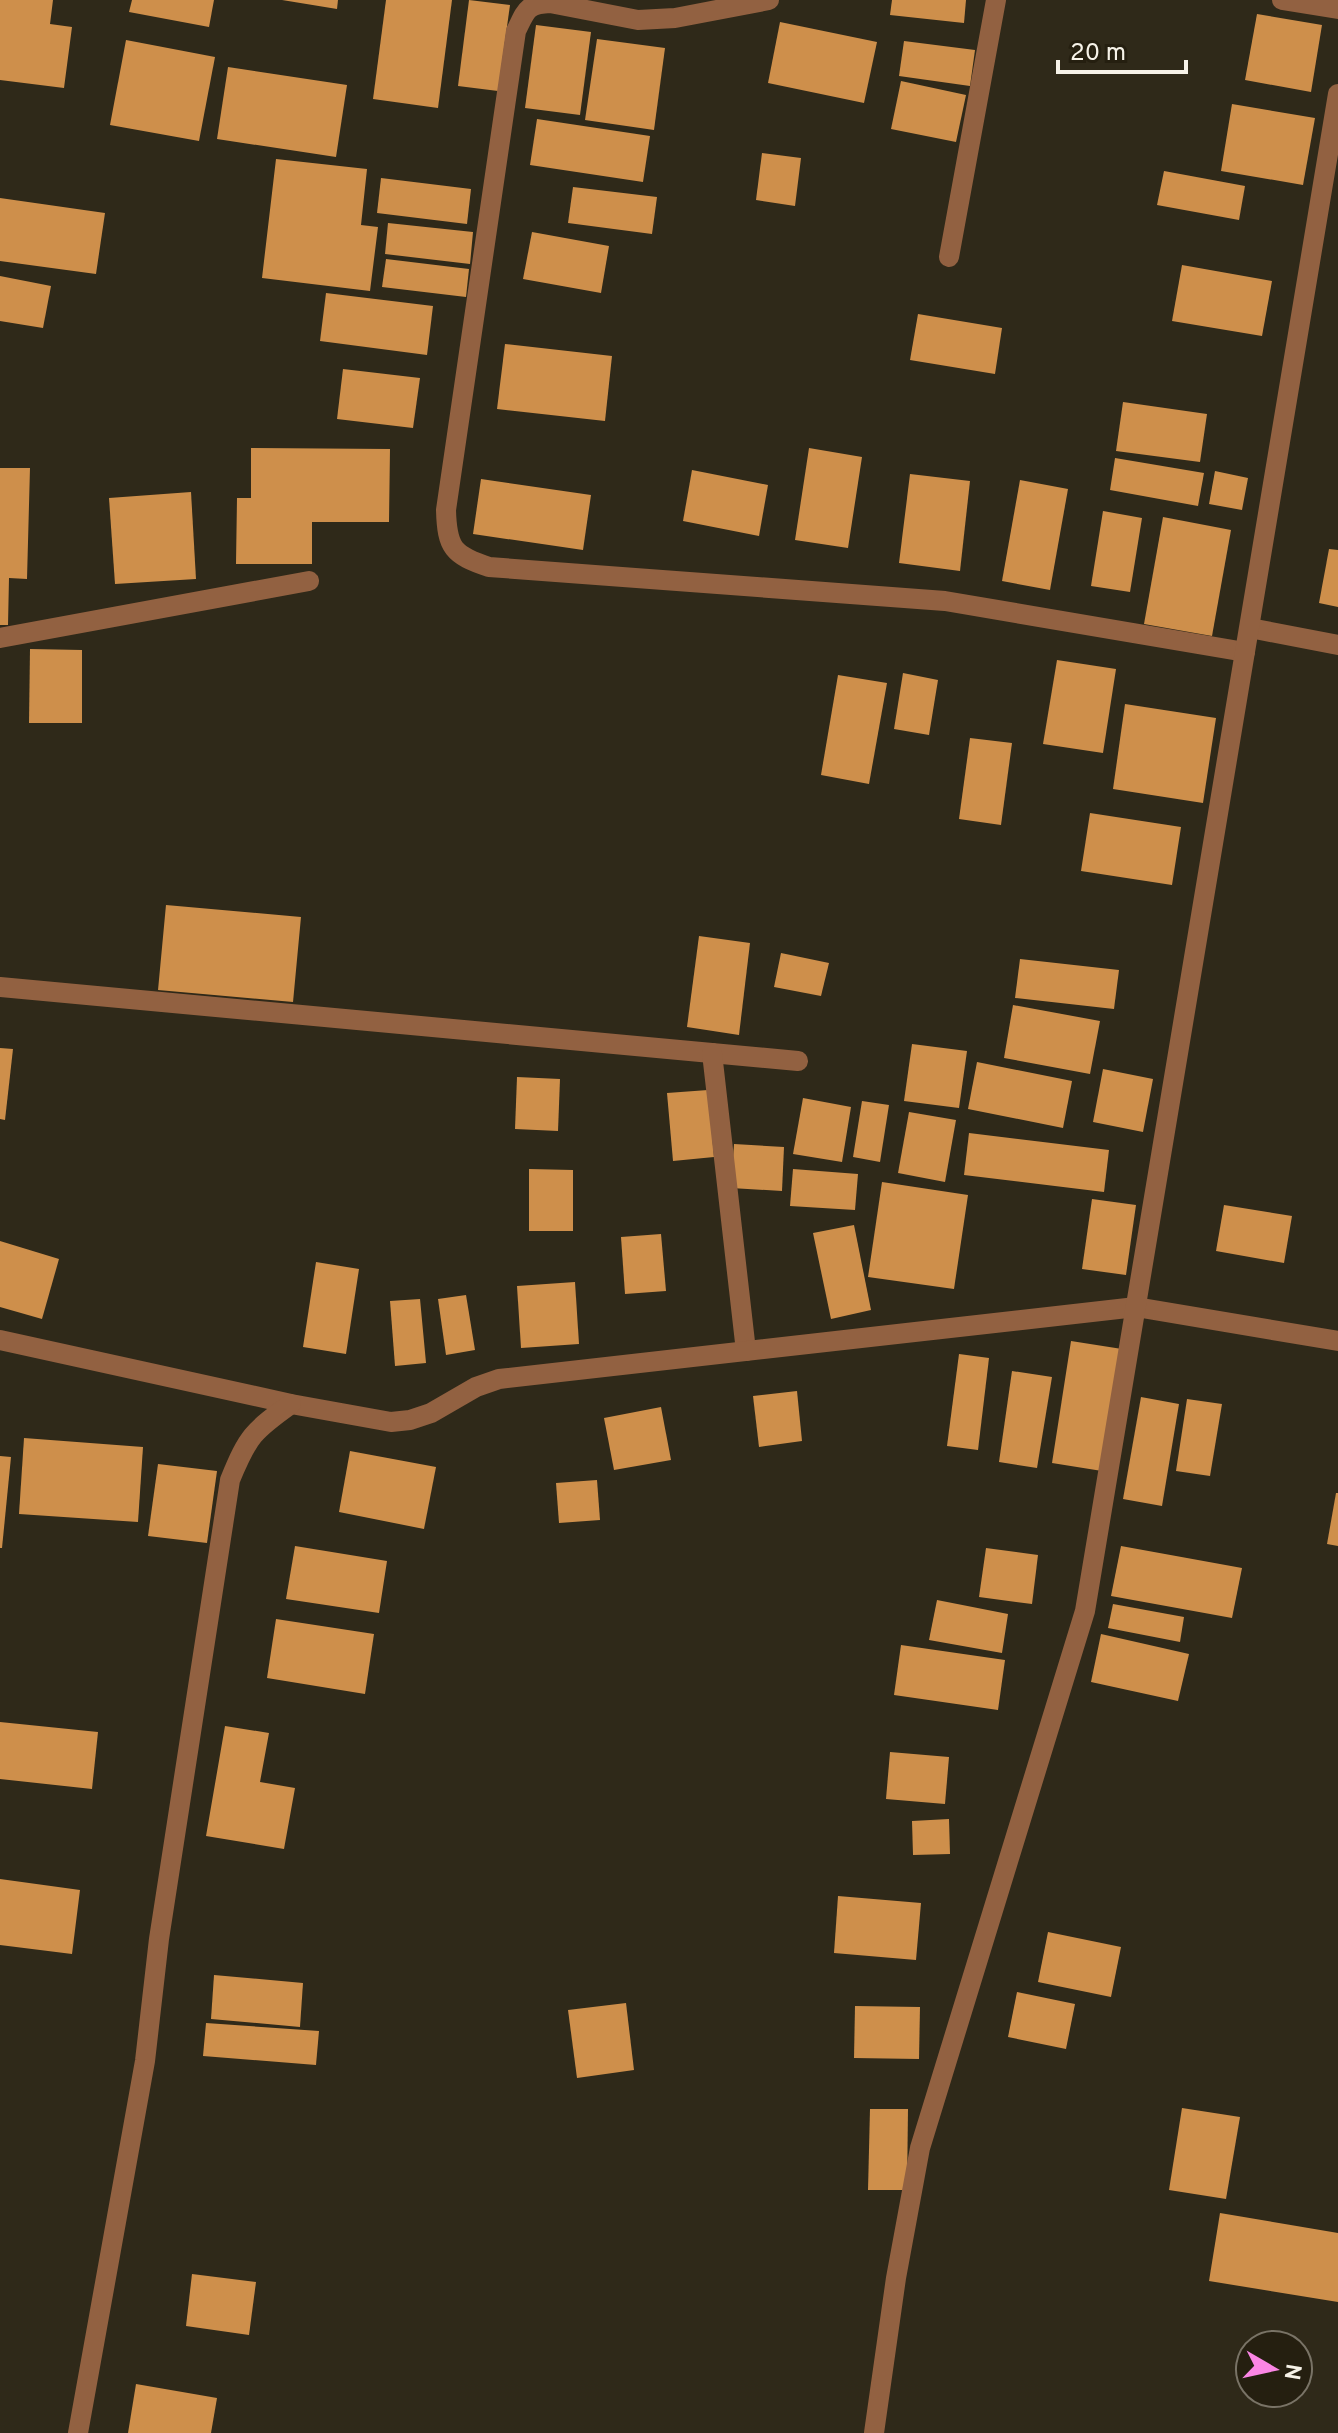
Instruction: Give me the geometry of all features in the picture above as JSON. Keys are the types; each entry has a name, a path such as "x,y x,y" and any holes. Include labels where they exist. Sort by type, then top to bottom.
{"street":[{"path":"769,0 687,16 638,20 550,3 536,3 527,9 516,31 446,510 447,533 453,550 465,559 489,567 945,601 1245,652"},
{"path":"949,257 996,0"},
{"path":"1282,0 1338,9"},
{"path":"874,2433 896,2278 920,2148 1085,1611 1338,94"},
{"path":"0,638 309,581"},
{"path":"1250,628 1338,645"},
{"path":"0,987 798,1061"},
{"path":"712,1053 746,1351"},
{"path":"0,1340 291,1404 391,1422 431,1413 476,1387 499,1379 1136,1307 1338,1341"},
{"path":"78,2433 145,2061 159,1939 230,1480 245,1444 259,1427 291,1404"}],"building":[{"path":"0,0 53,0 50,24 72,27 64,88 0,80"},
{"path":"132,0 214,0 209,27 129,12"},
{"path":"282,0 338,0 337,9"},
{"path":"386,0 452,0 438,108 373,99"},
{"path":"469,0 510,5 498,91 458,86"},
{"path":"892,0 966,0 964,23 890,15"},
{"path":"1257,14 1322,25 1311,92 1245,80"},
{"path":"780,22 877,42 864,103 768,83"},
{"path":"536,25 591,32 580,115 525,108"},
{"path":"597,39 665,48 654,130 585,120"},
{"path":"126,40 215,57 199,141 110,125"},
{"path":"904,41 975,50 970,86 899,76"},
{"path":"228,67 347,85 336,157 217,139"},
{"path":"901,81 966,95 956,142 891,129"},
{"path":"1232,104 1315,118 1303,185 1221,171"},
{"path":"537,119 650,136 643,182 530,165"},
{"path":"762,153 801,158 795,206 756,200"},
{"path":"276,159 367,169 361,225 378,227 370,291 262,278"},
{"path":"1164,171 1245,186 1239,220 1157,205"},
{"path":"381,178 471,189 467,224 377,213"},
{"path":"573,187 657,197 652,234 568,223"},
{"path":"0,198 105,213 96,274 0,261"},
{"path":"388,223 473,232 470,264 385,254"},
{"path":"532,232 609,246 601,293 523,279"},
{"path":"386,259 469,269 466,297 382,287"},
{"path":"1182,265 1272,281 1262,336 1172,321"},
{"path":"0,276 51,286 43,328 0,321"},
{"path":"326,293 433,306 427,355 320,341"},
{"path":"918,314 1002,328 995,374 910,360"},
{"path":"505,344 612,356 605,421 497,409"},
{"path":"343,369 420,378 413,428 337,419"},
{"path":"1123,402 1207,414 1200,462 1116,451"},
{"path":"251,448 390,449 389,522 312,522 312,564 236,564 237,498 251,498"},
{"path":"809,448 862,457 848,548 795,540"},
{"path":"1115,458 1204,473 1198,506 1110,490"},
{"path":"0,468 30,468 27,579 9,578 8,625 0,625"},
{"path":"692,470 768,485 759,536 683,521"},
{"path":"1215,471 1248,478 1242,510 1209,504"},
{"path":"910,474 970,481 960,571 899,563"},
{"path":"481,479 591,495 583,550 473,534"},
{"path":"1020,480 1068,489 1050,590 1002,581"},
{"path":"191,492 196,579 115,584 109,498"},
{"path":"1103,511 1142,518 1130,592 1091,586"},
{"path":"1163,517 1231,530 1212,636 1144,624"},
{"path":"1329,549 1338,550 1338,607 1319,603"},
{"path":"30,649 82,650 82,723 29,723"},
{"path":"1057,660 1116,669 1103,753 1043,744"},
{"path":"903,673 938,680 929,735 894,729"},
{"path":"838,675 887,683 869,784 821,775"},
{"path":"1125,704 1216,718 1203,803 1113,789"},
{"path":"970,738 1012,743 1001,825 959,819"},
{"path":"1090,813 1181,827 1172,885 1081,871"},
{"path":"166,905 301,917 293,1002 158,990"},
{"path":"699,936 750,943 739,1035 687,1027"},
{"path":"781,953 829,963 821,996 774,987"},
{"path":"1020,959 1119,970 1114,1009 1015,998"},
{"path":"1013,1005 1100,1021 1090,1074 1004,1058"},
{"path":"912,1044 967,1051 959,1108 904,1101"},
{"path":"0,1048 13,1049 5,1120 0,1119"},
{"path":"977,1062 1072,1081 1063,1128 968,1109"},
{"path":"1103,1069 1153,1079 1143,1132 1093,1122"},
{"path":"517,1077 560,1079 558,1131 515,1129"},
{"path":"708,1090 714,1157 673,1161 667,1093"},
{"path":"803,1098 851,1107 842,1162 793,1154"},
{"path":"862,1101 889,1105 880,1162 853,1157"},
{"path":"909,1112 956,1120 945,1182 898,1173"},
{"path":"969,1133 1109,1150 1104,1192 964,1175"},
{"path":"734,1144 784,1147 782,1191 731,1188"},
{"path":"529,1169 573,1170 573,1231 529,1231"},
{"path":"793,1169 858,1174 855,1210 790,1206"},
{"path":"882,1182 968,1195 954,1289 868,1277"},
{"path":"1092,1199 1136,1205 1126,1275 1082,1269"},
{"path":"1224,1205 1292,1216 1284,1263 1216,1251"},
{"path":"854,1225 871,1310 831,1319 813,1233"},
{"path":"661,1234 666,1291 625,1294 621,1237"},
{"path":"0,1241 59,1259 42,1319 0,1307"},
{"path":"316,1262 359,1269 346,1354 303,1347"},
{"path":"575,1282 579,1344 521,1348 517,1286"},
{"path":"466,1295 475,1350 446,1355 438,1299"},
{"path":"420,1299 426,1363 395,1366 390,1301"},
{"path":"1071,1341 1122,1349 1102,1471 1052,1463"},
{"path":"959,1354 989,1358 978,1450 947,1446"},
{"path":"1012,1371 1052,1377 1037,1468 999,1462"},
{"path":"797,1391 802,1441 759,1447 753,1396"},
{"path":"1141,1397 1179,1404 1162,1506 1123,1499"},
{"path":"1187,1399 1222,1404 1210,1476 1176,1471"},
{"path":"661,1407 671,1460 614,1470 604,1418"},
{"path":"24,1438 143,1447 138,1522 19,1514"},
{"path":"350,1451 436,1467 424,1529 339,1512"},
{"path":"0,1456 11,1457 2,1548 0,1548"},
{"path":"158,1464 217,1471 207,1543 148,1536"},
{"path":"597,1480 600,1520 559,1523 556,1483"},
{"path":"1338,1493 1338,1546 1327,1544"},
{"path":"295,1546 387,1561 379,1613 286,1599"},
{"path":"1121,1546 1242,1568 1232,1618 1111,1596"},
{"path":"986,1548 1038,1555 1032,1604 979,1597"},
{"path":"937,1600 1008,1614 1002,1653 929,1640"},
{"path":"1113,1604 1184,1617 1180,1642 1108,1628"},
{"path":"276,1619 374,1634 365,1694 267,1678"},
{"path":"1101,1634 1189,1654 1178,1701 1091,1682"},
{"path":"901,1645 1005,1660 998,1710 894,1695"},
{"path":"0,1722 98,1732 92,1789 0,1779"},
{"path":"225,1726 269,1733 260,1782 295,1788 284,1849 206,1836"},
{"path":"890,1752 949,1757 945,1804 886,1799"},
{"path":"949,1819 950,1854 913,1855 912,1821"},
{"path":"0,1879 80,1890 72,1954 0,1945"},
{"path":"838,1896 921,1903 916,1960 834,1953"},
{"path":"1048,1932 1121,1947 1111,1997 1038,1982"},
{"path":"214,1975 303,1983 300,2027 211,2019"},
{"path":"1017,1992 1075,2004 1066,2049 1008,2037"},
{"path":"626,2003 634,2070 577,2078 568,2010"},
{"path":"855,2006 920,2007 919,2059 854,2058"},
{"path":"206,2023 319,2031 316,2065 203,2056"},
{"path":"1182,2108 1240,2117 1226,2199 1169,2190"},
{"path":"870,2109 908,2109 907,2190 868,2190"},
{"path":"1220,2213 1338,2233 1338,2302 1209,2281"},
{"path":"192,2274 256,2282 249,2335 186,2326"},
{"path":"136,2384 217,2398 211,2433 128,2433"}]}
